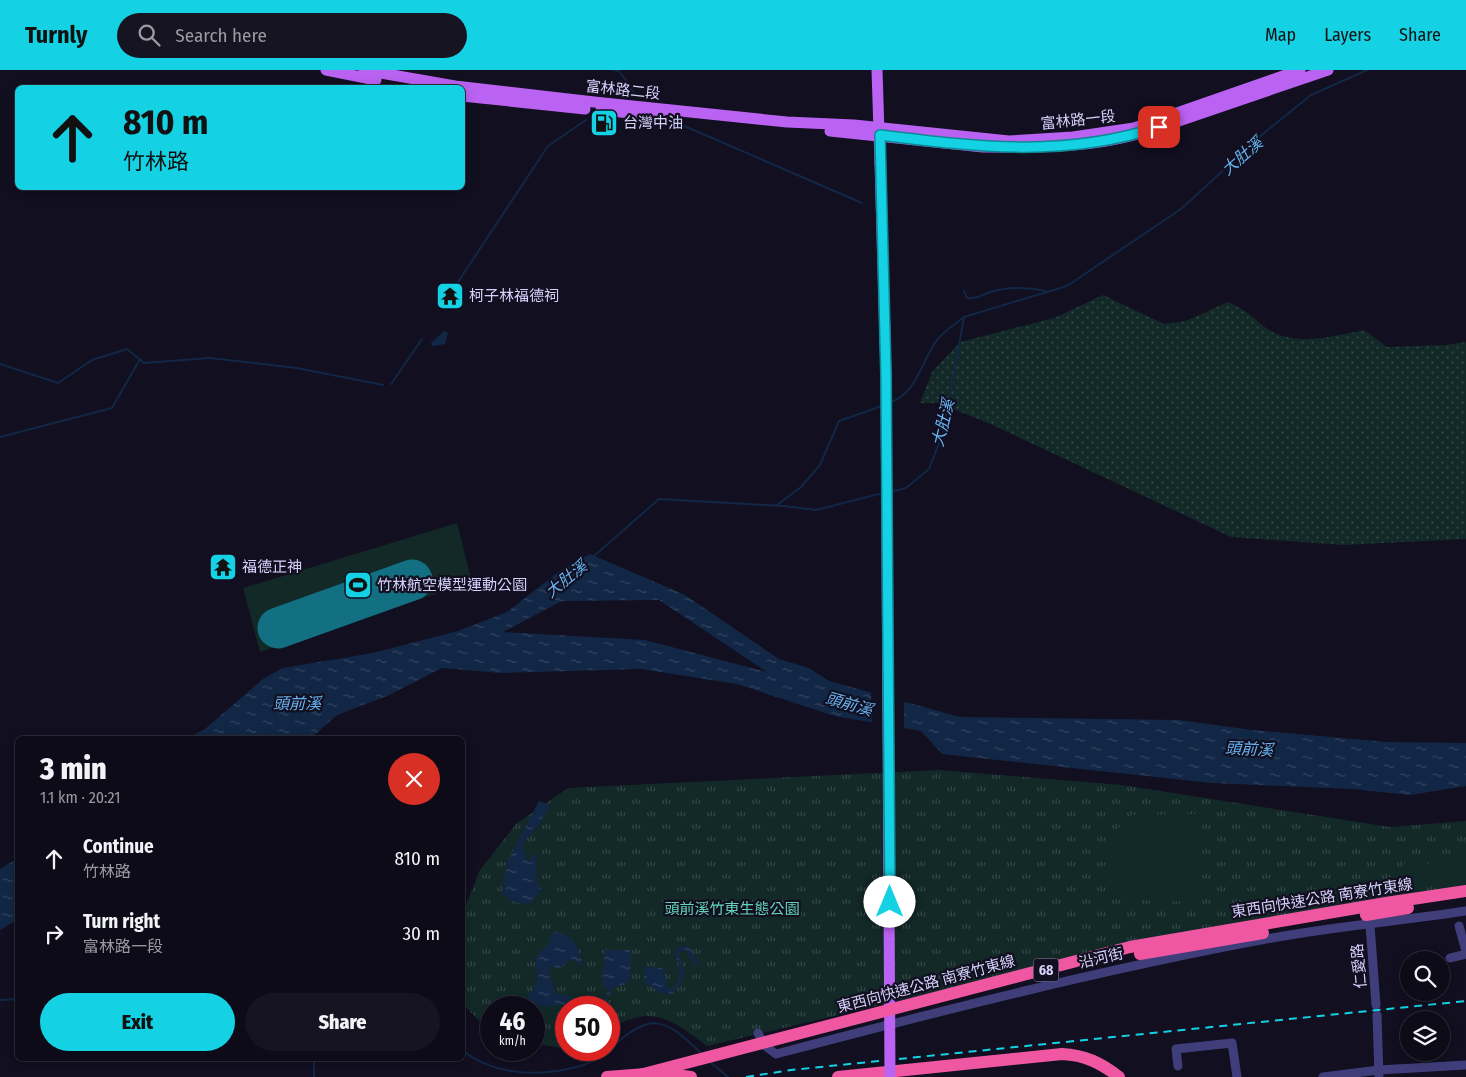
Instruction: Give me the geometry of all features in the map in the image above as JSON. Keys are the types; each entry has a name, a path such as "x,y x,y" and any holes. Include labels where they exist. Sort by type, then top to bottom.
{"highway":[{"name":"東西向快速公路 南寮竹東線","path":"632,1077 1130,947 1466,891"},
{"name":"東西向快速公路 南寮竹東線","path":"665,1077 1132,956 1466,899"},
{"path":"890,1077 1068,1054 1097,1062 1120,1077"},
{"path":"838,1077 1062,1060 1084,1062 1111,1077"},
{"path":"607,1077 659,1073 691,1077"}],"main road":[{"name":"富林路二段","path":"326,70 446,85"},
{"name":"富林路二段","path":"364,70 408,85"},
{"path":"877,70 886,395 890,1077"},
{"name":"富林路一段","path":"880,131 1009,141 1073,137 1134,128 1300,70"},
{"name":"富林路一段","path":"880,131 983,147 1060,147 1125,138 1328,70"},
{"name":"富林路二段","path":"465,87 626,109"},
{"name":"富林路二段","path":"465,96 880,131"}],"street":[{"name":"沿河街","path":"758,1032 764,1045 776,1054 976,1001 1146,962 1297,934 1466,910"},
{"name":"仁愛路","path":"1370,925 1376,1005"},
{"path":"1450,958 1466,953 1458,926"},
{"path":"1377,1014 1379,1073"},
{"path":"1178,1066 1176,1049 1232,1043 1237,1077"},
{"path":"1322,1077 1466,1065"}],"green space":[{"path":"1103,295 1164,324 1186,321 1228,302 1244,310 1266,328 1289,338 1314,339 1364,330 1387,347 1446,345 1466,342 1466,539 1343,545 1231,537 997,427 939,403 920,403 932,372 960,342 1054,318"},
{"name":"竹林航空模型運動公園","path":"457,523 472,582 260,652 243,588"},
{"name":"頭前溪竹東生態公園","path":"939,770 1122,785 1390,827 1466,821 1466,894 1050,965 707,1046 675,1024 657,1017 634,1018 620,1024 620,996 555,996 555,1047 545,1045 545,996 480,996 480,1022 465,1006 465,908 480,870 516,824 568,788"},
{"path":"1197,814 1196,902 1107,899 1107,871 1113,833 1132,815"},
{"path":"1458,851 1466,858 1466,881 1446,864"},
{"path":"1435,856 1456,874 1445,887 1424,869"},
{"path":"1406,862 1427,879 1416,892 1395,875"}],"water":[{"path":"444,331 448,333 445,344 432,346 431,343"},
{"name":"頭前溪","path":"590,554 685,595 779,659 809,668 829,681 960,717 1179,720 1252,730 1387,742 1466,743 1466,786 1410,795 1352,789 1212,783 942,754 921,731 835,716 737,684 641,669 500,673 442,668 387,696 337,715 313,736 191,736 205,729 263,679 283,668 373,653 458,631 507,612 561,570","holes":["659,600 767,672 645,640 503,632 562,601"]},
{"path":"539,801 550,805 541,822 521,845 528,862 536,852 537,884 542,890 530,903 518,903 508,898 502,892 507,862"},
{"path":"15,860 15,921 0,930 0,869"},
{"path":"553,931 566,936 577,947 583,966 572,959 559,969 550,966 549,972 555,993 566,996 555,996 555,1005 545,1006 545,996 529,996 537,982 536,957 549,943"},
{"path":"680,946 690,948 699,966 694,965 686,950 678,953 683,965 684,974 681,983 673,994 661,993 645,983 643,967 664,968 667,988 673,989 680,971 674,952"},
{"path":"605,950 631,950 631,978 624,985 614,987 609,996 606,996 609,989 602,986"}],"pier":[{"path":"871,690 904,699 904,731 872,725"}],"waterway":[{"path":"613,70 619,71 634,92"},
{"name":"大肚溪","path":"890,492 906,488 929,469 943,433 964,317 1067,286 1181,209 1264,133 1311,95 1367,70"},
{"path":"456,285 548,146 586,120"},
{"path":"682,125 862,203"},
{"path":"964,291 967,298 1011,288 1046,291"},
{"path":"891,402 900,398 913,384 937,340 964,317"},
{"path":"391,384 422,339"},
{"path":"0,364 58,383 92,360 127,349 144,363 210,358 297,368 383,385"},
{"path":"0,437 112,408 140,359"},
{"path":"777,505 801,487 820,465 839,421 882,406"},
{"name":"大肚溪","path":"594,556 659,499 784,506 816,510 883,493"},
{"path":"0,1000 15,999"},
{"path":"620,1040 646,1024 656,1023 676,1032 702,1054"},
{"path":"465,1052 489,1065 520,1072 553,1072 584,1065 591,1061"},
{"path":"314,1061 314,1077"},
{"path":"710,1062 728,1077"}],"runway":[{"path":"278,628 412,580"}],"railway":[{"path":"746,1077 791,1070 1466,1001"}],"place":[{"name":"台灣中油","path":"604,123"},
{"name":"柯子林福德祠","path":"450,296"},
{"name":"福德正神","path":"223,567"},
{"name":"竹林航空模型運動公園","path":"358,585"}],"route":[{"path":"890,902 886,375 880,135 983,147 1060,147 1125,138 1159,127"}]}
